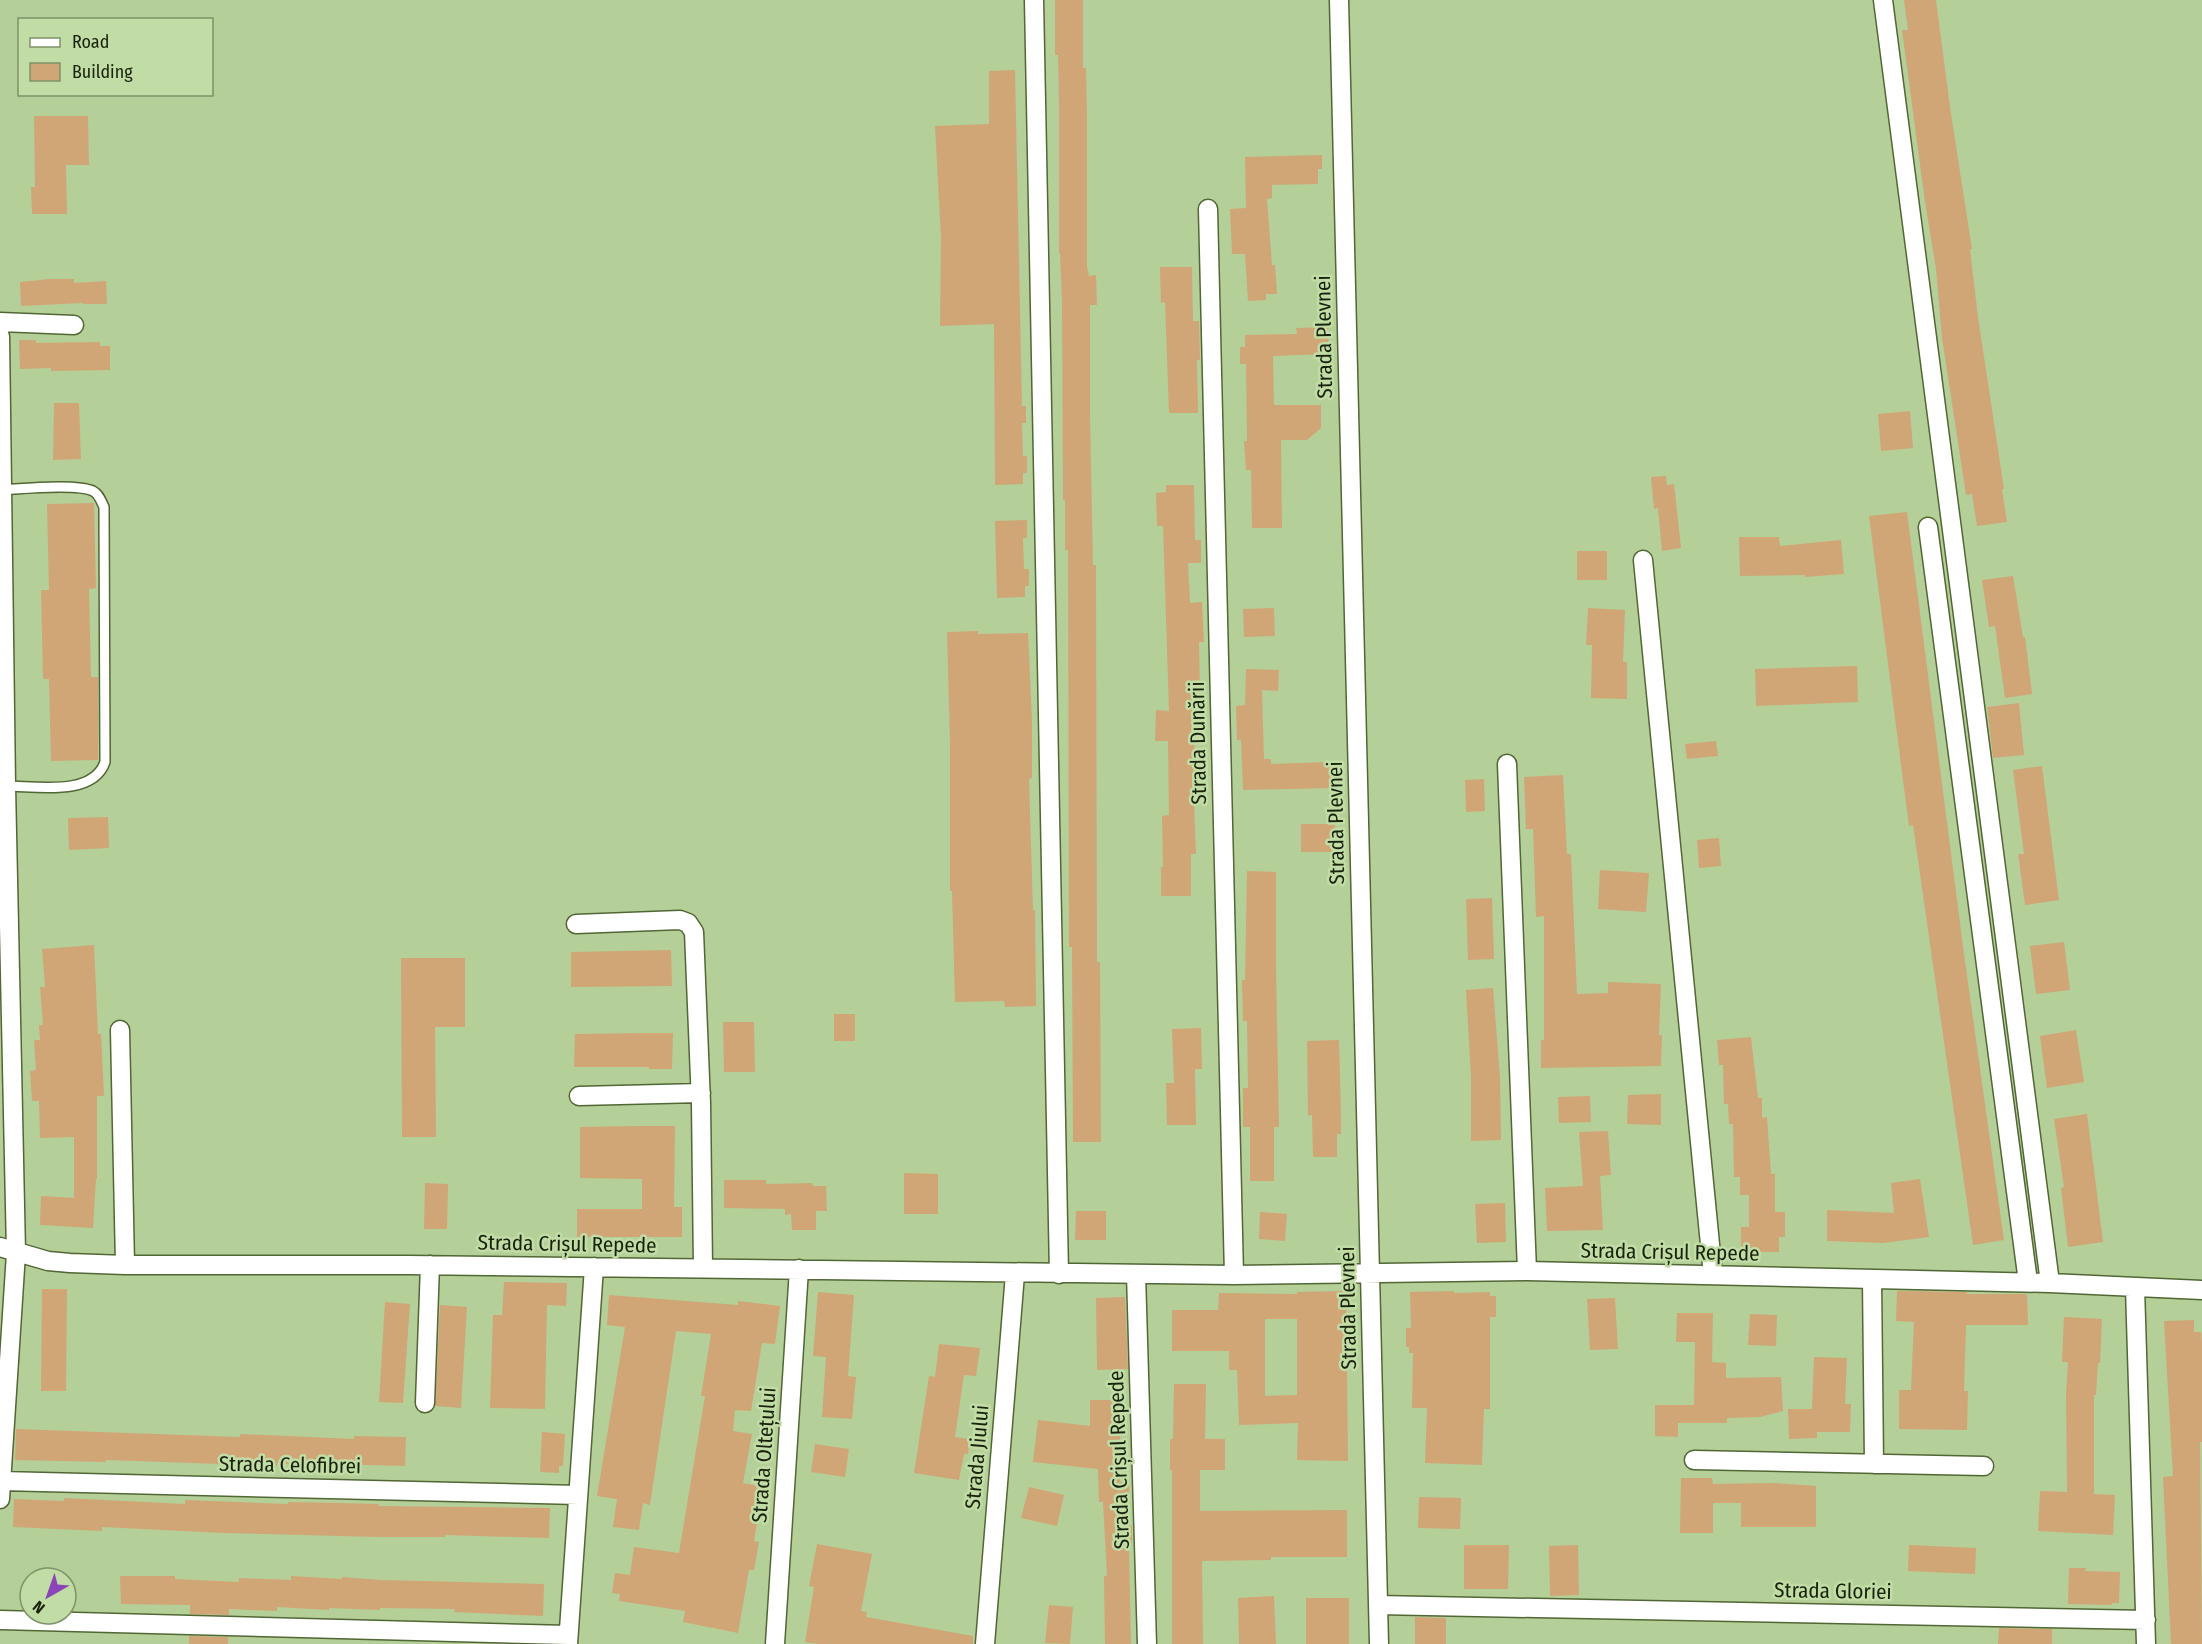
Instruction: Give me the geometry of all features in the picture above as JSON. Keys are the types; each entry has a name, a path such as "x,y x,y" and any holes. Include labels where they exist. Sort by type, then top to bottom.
{"street":[{"path":"1034,0 1059,1274"},
{"name":"Strada Plevnei","path":"1339,0 1379,1644"},
{"path":"1883,0 2050,1283"},
{"name":"Strada Dunării","path":"1208,209 1234,1275"},
{"path":"0,322 74,325"},
{"name":"Strada Celofibrei","path":"0,336 6,786 8,1250 1,1490 578,1495"},
{"path":"1928,526 2028,1282"},
{"path":"1643,560 1713,1275"},
{"path":"1507,764 1527,1272"},
{"path":"576,924 680,920 688,923 694,932 701,1093 703,1268"},
{"path":"120,1030 124,1265"},
{"path":"579,1095 701,1093"},
{"name":"Strada Crișul Repede","path":"8,1250 48,1261 124,1265 430,1265 1015,1274 1369,1275 1527,1272 2028,1282 2202,1290"},
{"path":"425,1403 430,1265"},
{"path":"0,1620 568,1639 594,1267"},
{"name":"Strada Oltețului","path":"775,1644 799,1269"},
{"name":"Strada Jiului","path":"985,1644 1015,1274"},
{"name":"Strada Crișul Repede","path":"1136,1274 1147,1644"},
{"path":"1872,1279 1874,1464"},
{"path":"2135,1288 2146,1644"},
{"path":"1694,1460 1984,1466"},
{"name":"Strada Gloriei","path":"1378,1605 2146,1620"}],"lane":[{"path":"1,490 80,488 94,492 104,507 105,762 97,777 86,783 72,786 6,786"}],"building":[{"path":"1055,0 1083,0 1083,68 1086,68 1087,118 1087,267 1089,276 1096,275 1097,305 1090,305 1090,415 1093,565 1096,565 1097,962 1100,962 1101,1142 1073,1142 1072,947 1069,947 1068,550 1065,550 1065,500 1063,500 1059,104 1058,55 1055,55"},
{"path":"1904,0 1936,0 1972,249 1970,249 1978,317 2007,522 1977,526 1972,494 1966,495 1942,338 1936,269 1902,30 1908,30"},
{"path":"1015,70 1022,406 1026,406 1026,423 1022,423 1023,456 1027,456 1027,473 1023,473 1023,484 995,485 994,324 940,326 941,238 935,126 989,124 989,71"},
{"path":"34,116 88,116 89,165 66,165 67,214 32,214 31,187 35,187"},
{"path":"1322,155 1322,169 1318,169 1318,184 1272,185 1272,198 1267,199 1272,265 1275,265 1277,294 1266,294 1266,300 1248,301 1245,254 1232,254 1230,209 1246,208 1245,157"},
{"path":"1160,267 1192,267 1193,321 1199,321 1198,413 1169,413 1165,302 1161,303"},
{"path":"74,279 74,283 106,281 107,304 21,306 20,282"},
{"path":"1328,327 1329,354 1273,356 1274,405 1321,405 1321,428 1307,440 1281,440 1282,528 1252,528 1251,470 1246,470 1244,441 1247,441 1246,364 1240,364 1240,347 1245,347 1245,335 1297,334 1296,328"},
{"path":"19,340 36,340 36,343 100,342 100,346 110,346 110,370 20,369"},
{"path":"54,403 79,403 81,459 53,460"},
{"path":"1910,411 1913,448 1881,451 1878,414"},
{"path":"1666,476 1667,485 1674,484 1681,548 1662,551 1658,508 1654,509 1651,477"},
{"path":"1166,485 1194,485 1195,540 1201,540 1201,563 1188,563 1190,603 1202,602 1204,642 1199,642 1200,693 1195,693 1196,854 1191,854 1191,896 1161,896 1162,816 1169,815 1168,741 1155,741 1156,710 1169,711 1163,526 1157,526 1156,493 1166,492"},
{"path":"94,503 96,588 89,589 91,677 98,677 98,760 51,761 49,679 43,679 41,590 49,590 47,504"},
{"path":"1907,512 1964,954 2004,1240 1973,1245 1913,825 1909,826 1869,516"},
{"path":"1027,520 1027,538 1023,538 1024,569 1029,569 1029,586 1025,586 1025,597 997,598 995,521"},
{"path":"1739,537 1779,537 1780,546 1841,540 1844,574 1805,577 1805,575 1740,576"},
{"path":"1577,551 1607,551 1607,580 1577,580"},
{"path":"2013,576 2023,637 2025,637 2032,694 2005,698 1995,626 1989,627 1982,580"},
{"path":"1274,608 1275,636 1244,637 1243,609"},
{"path":"1588,608 1625,610 1623,662 1627,662 1627,699 1591,698 1592,645 1586,645"},
{"path":"978,631 978,634 1028,633 1032,720 1032,778 1029,779 1033,910 1035,910 1036,1006 1005,1007 1004,1001 955,1002 952,891 950,891 947,632"},
{"path":"1857,666 1858,702 1756,706 1755,669"},
{"path":"1246,669 1279,670 1278,691 1262,690 1264,759 1271,759 1271,764 1331,762 1331,788 1243,790 1241,740 1237,740 1236,706 1245,705"},
{"path":"2019,703 2024,755 1993,758 1987,707"},
{"path":"1716,741 1718,756 1687,759 1685,744"},
{"path":"2042,766 2059,900 2025,905 2018,854 2024,854 2013,770"},
{"path":"1563,775 1567,854 1571,854 1577,994 1608,993 1608,982 1661,984 1659,1035 1662,1035 1661,1066 1541,1068 1541,1040 1544,1040 1544,916 1536,917 1533,829 1526,829 1524,777"},
{"path":"1484,779 1485,811 1466,812 1465,780"},
{"path":"108,817 109,848 69,850 68,818"},
{"path":"1301,824 1335,824 1335,852 1301,852"},
{"path":"1719,838 1721,866 1699,868 1697,840"},
{"path":"1600,870 1649,873 1646,912 1598,909"},
{"path":"1247,871 1276,872 1279,1127 1274,1127 1274,1181 1250,1181 1250,1127 1243,1127 1243,1088 1248,1088 1247,1021 1243,1021 1242,980 1245,980"},
{"path":"1492,898 1494,959 1468,960 1466,899"},
{"path":"2064,942 2070,990 2036,994 2030,946"},
{"path":"94,945 98,1034 101,1034 104,1096 97,1096 97,1179 93,1228 40,1225 41,1196 74,1198 74,1137 40,1138 39,1101 32,1101 30,1071 36,1070 34,1040 40,1040 39,1025 43,1025 40,987 45,987 42,949"},
{"path":"671,950 672,986 571,987 571,952"},
{"path":"401,958 465,958 465,1027 435,1027 436,1137 402,1137"},
{"path":"1493,988 1500,1077 1501,1140 1471,1141 1471,1077 1466,990"},
{"path":"834,1014 855,1014 855,1041 834,1041"},
{"path":"723,1022 754,1022 755,1072 724,1072"},
{"path":"1201,1028 1202,1069 1195,1069 1196,1125 1167,1125 1166,1083 1174,1083 1172,1029"},
{"path":"2076,1030 2084,1082 2047,1088 2040,1036"},
{"path":"673,1033 672,1069 574,1067 575,1034"},
{"path":"1751,1037 1758,1098 1762,1098 1762,1118 1767,1117 1771,1174 1775,1174 1775,1212 1785,1212 1785,1237 1779,1237 1779,1252 1741,1252 1741,1227 1749,1227 1749,1195 1740,1195 1740,1177 1734,1177 1733,1124 1729,1124 1728,1104 1724,1104 1723,1065 1719,1065 1717,1040"},
{"path":"1339,1040 1341,1134 1337,1134 1337,1157 1313,1157 1312,1115 1308,1116 1307,1041"},
{"path":"1661,1094 1661,1125 1627,1124 1628,1095"},
{"path":"1590,1096 1591,1122 1559,1123 1558,1097"},
{"path":"2087,1114 2103,1242 2068,1247 2061,1188 2064,1187 2054,1119"},
{"path":"675,1126 674,1207 682,1207 682,1237 577,1237 577,1209 642,1209 642,1179 580,1178 580,1127"},
{"path":"1608,1131 1611,1175 1600,1176 1603,1230 1547,1231 1545,1188 1583,1186 1579,1132"},
{"path":"904,1173 938,1174 938,1214 904,1214"},
{"path":"1920,1179 1929,1237 1883,1243 1827,1241 1827,1210 1894,1213 1891,1183"},
{"path":"724,1180 766,1180 766,1184 812,1183 813,1186 826,1186 827,1211 816,1211 816,1230 792,1230 791,1214 785,1215 785,1209 724,1208"},
{"path":"425,1183 448,1184 447,1229 424,1229"},
{"path":"1505,1203 1506,1242 1477,1243 1475,1204"},
{"path":"1076,1211 1106,1211 1106,1240 1075,1240"},
{"path":"1260,1212 1287,1214 1285,1241 1259,1239"},
{"path":"504,1282 567,1283 566,1306 547,1305 545,1409 490,1408 493,1315 502,1315"},
{"path":"42,1289 67,1289 66,1391 41,1391"},
{"path":"1346,1291 1348,1461 1297,1460 1298,1423 1239,1425 1237,1370 1229,1370 1229,1351 1172,1351 1172,1310 1218,1310 1219,1293 1297,1294 1297,1292","holes":["1265,1319 1297,1319 1297,1395 1265,1396"]},
{"path":"1454,1291 1454,1293 1490,1292 1490,1296 1496,1296 1496,1317 1490,1317 1490,1409 1484,1409 1482,1465 1425,1463 1427,1408 1412,1408 1413,1353 1409,1353 1409,1347 1406,1347 1406,1328 1411,1328 1410,1292"},
{"path":"1897,1291 2027,1294 2028,1325 1966,1325 1964,1391 1968,1391 1967,1430 1899,1429 1899,1390 1911,1390 1914,1322 1896,1321"},
{"path":"818,1292 854,1295 848,1376 856,1377 852,1419 822,1417 826,1357 813,1356"},
{"path":"609,1295 738,1305 738,1301 780,1306 775,1344 762,1343 751,1411 735,1410 733,1431 752,1434 743,1483 763,1487 754,1541 759,1542 754,1570 749,1570 738,1633 683,1622 685,1611 619,1601 620,1594 612,1593 615,1573 630,1575 634,1547 679,1553 705,1396 701,1396 711,1334 676,1331 650,1505 643,1503 639,1530 613,1527 617,1499 597,1496 625,1327 607,1325"},
{"path":"1125,1297 1128,1369 1097,1370 1096,1298"},
{"path":"1615,1298 1618,1349 1590,1350 1587,1299"},
{"path":"385,1302 410,1304 403,1403 379,1402"},
{"path":"440,1305 467,1307 461,1408 435,1406"},
{"path":"1677,1313 1713,1313 1712,1362 1726,1363 1726,1378 1781,1377 1783,1411 1760,1417 1727,1418 1727,1423 1678,1423 1678,1437 1655,1436 1655,1405 1694,1405 1695,1342 1676,1342"},
{"path":"1750,1314 1777,1315 1776,1346 1748,1345"},
{"path":"2064,1317 2102,1319 2100,1363 2098,1363 2096,1395 2094,1395 2094,1494 2115,1495 2113,1535 2038,1531 2040,1491 2067,1492 2068,1362 2062,1362"},
{"path":"2194,1320 2194,1332 2201,1332 2202,1343 2202,1442 2200,1442 2202,1644 2171,1644 2163,1477 2173,1476 2164,1321"},
{"path":"939,1344 980,1348 976,1376 964,1375 955,1437 970,1439 968,1454 964,1454 959,1480 914,1473 929,1376 935,1377"},
{"path":"1814,1357 1847,1358 1845,1404 1851,1404 1850,1432 1817,1432 1817,1438 1789,1439 1788,1409 1812,1409"},
{"path":"1174,1384 1206,1384 1205,1439 1225,1439 1225,1470 1200,1470 1200,1511 1347,1510 1347,1557 1271,1557 1271,1560 1202,1561 1203,1644 1172,1644 1170,1439 1173,1439"},
{"path":"1090,1400 1120,1400 1120,1482 1129,1482 1130,1526 1132,1526 1132,1546 1129,1546 1131,1644 1105,1644 1104,1576 1107,1576 1103,1502 1099,1502 1098,1469 1033,1462 1038,1420 1090,1426"},
{"path":"16,1429 240,1437 240,1434 354,1439 354,1436 406,1437 405,1466 331,1464 331,1467 277,1463 277,1466 106,1460 106,1462 15,1460"},
{"path":"542,1432 565,1434 563,1466 559,1466 559,1473 540,1472"},
{"path":"815,1444 849,1449 845,1477 811,1472"},
{"path":"1681,1478 1712,1478 1713,1484 1775,1483 1816,1486 1816,1527 1741,1527 1741,1503 1713,1503 1713,1533 1680,1533"},
{"path":"1029,1487 1064,1495 1057,1526 1021,1518"},
{"path":"1419,1497 1461,1498 1460,1529 1418,1528"},
{"path":"64,1498 185,1504 185,1500 550,1508 549,1538 445,1535 445,1537 377,1537 102,1527 102,1531 13,1527 14,1499 64,1501"},
{"path":"817,1544 872,1554 861,1611 867,1612 866,1617 973,1636 973,1644 819,1644 805,1642 814,1587 809,1586"},
{"path":"1464,1545 1509,1545 1508,1589 1464,1589"},
{"path":"1578,1545 1579,1595 1550,1596 1549,1546"},
{"path":"1909,1545 1976,1548 1975,1574 1908,1571"},
{"path":"2069,1568 2120,1572 2119,1603 2112,1603 2112,1605 2068,1604"},
{"path":"120,1576 175,1576 175,1579 239,1582 239,1578 291,1580 291,1576 544,1584 543,1616 454,1612 455,1609 329,1608 329,1610 277,1607 277,1611 229,1609 229,1615 190,1614 190,1605 121,1604"},
{"path":"1274,1596 1276,1644 1239,1644 1238,1598"},
{"path":"1306,1598 1349,1598 1349,1644 1306,1644"},
{"path":"1049,1605 1073,1607 1070,1644 1045,1643"},
{"path":"1415,1617 1446,1618 1446,1644 1415,1644"},
{"path":"1999,1628 2052,1629 2052,1644 1998,1644"},
{"path":"189,1636 228,1637 228,1644 189,1644"}]}
